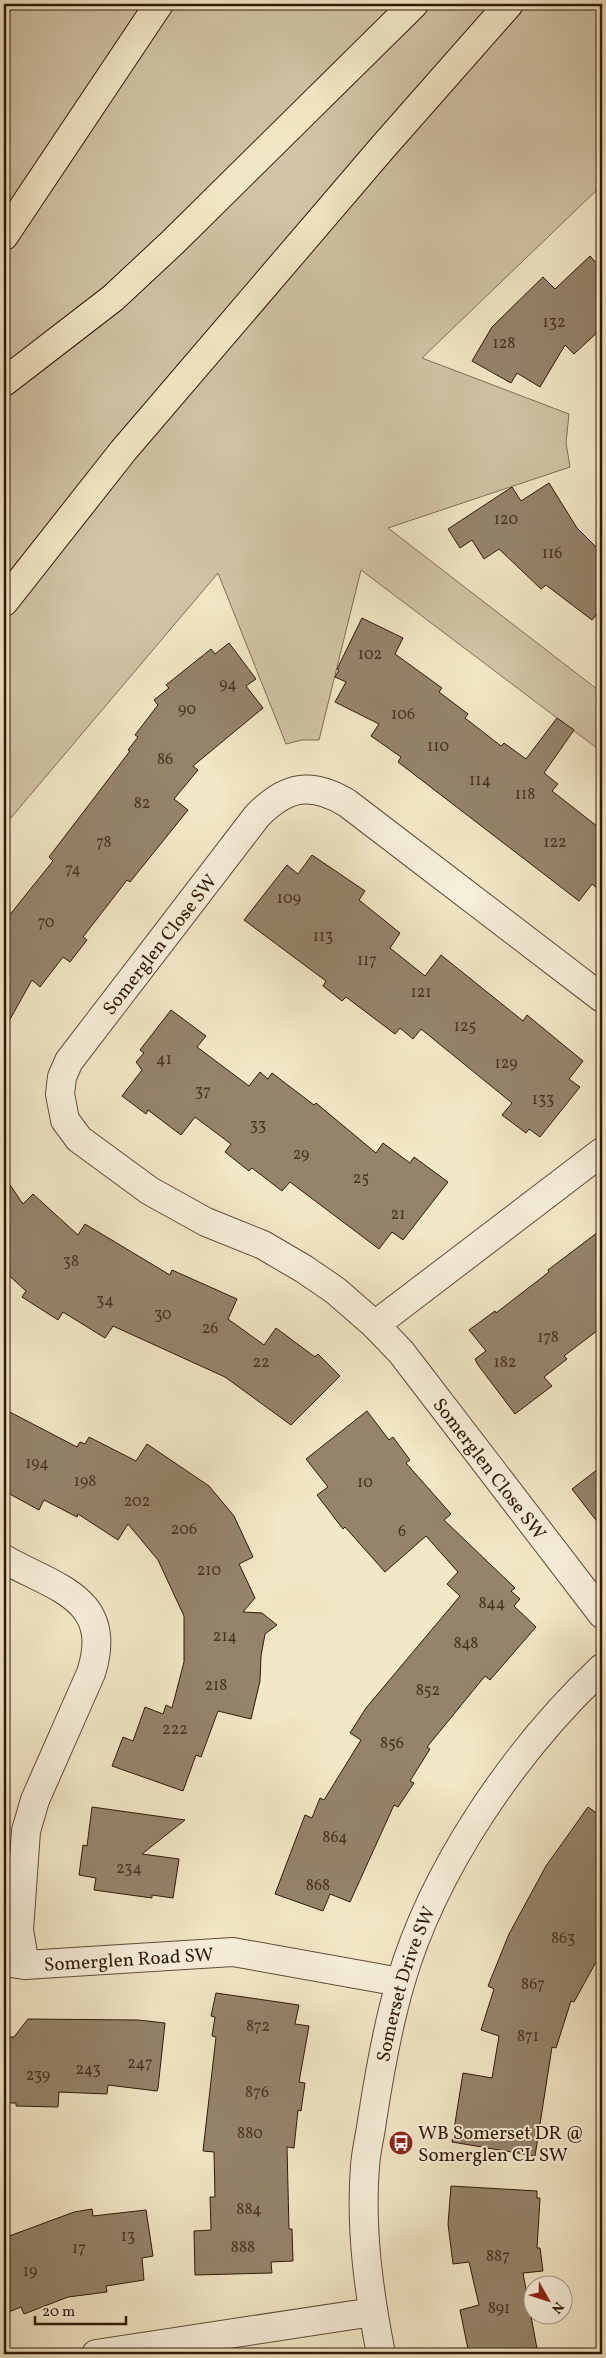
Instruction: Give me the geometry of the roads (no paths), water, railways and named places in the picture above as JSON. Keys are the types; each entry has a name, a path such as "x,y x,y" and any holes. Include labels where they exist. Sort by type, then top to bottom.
{"main road":[{"path":"4,236 159,4"},
{"path":"4,382 113,298 414,4"},
{"path":"4,602 123,451 383,146 509,4"}],"street":[{"name":"Somerglen Close SW","path":"602,998 347,803 333,795 317,790 302,789 285,793 269,803 257,816 69,1061 62,1077 60,1094 65,1120 79,1139 150,1191 206,1222 263,1246 304,1269 336,1291 376,1325 401,1352 602,1614"},
{"path":"376,1325 602,1152"},
{"name":"Somerglen Road SW","path":"4,1559 72,1594 88,1611 97,1638 97,1656 91,1673 35,1800 26,1831 14,1963 233,1952 400,1982"},
{"name":"Somerset Drive SW","path":"381,2354 373,2312 366,2248 365,2166 381,2057 400,1982 428,1908 484,1808 543,1729 602,1668"},
{"path":"96,2354 373,2312"}],"place":[{"name":"WB Somerset DR @ Somerglen CL SW","path":"401,2143"}]}
